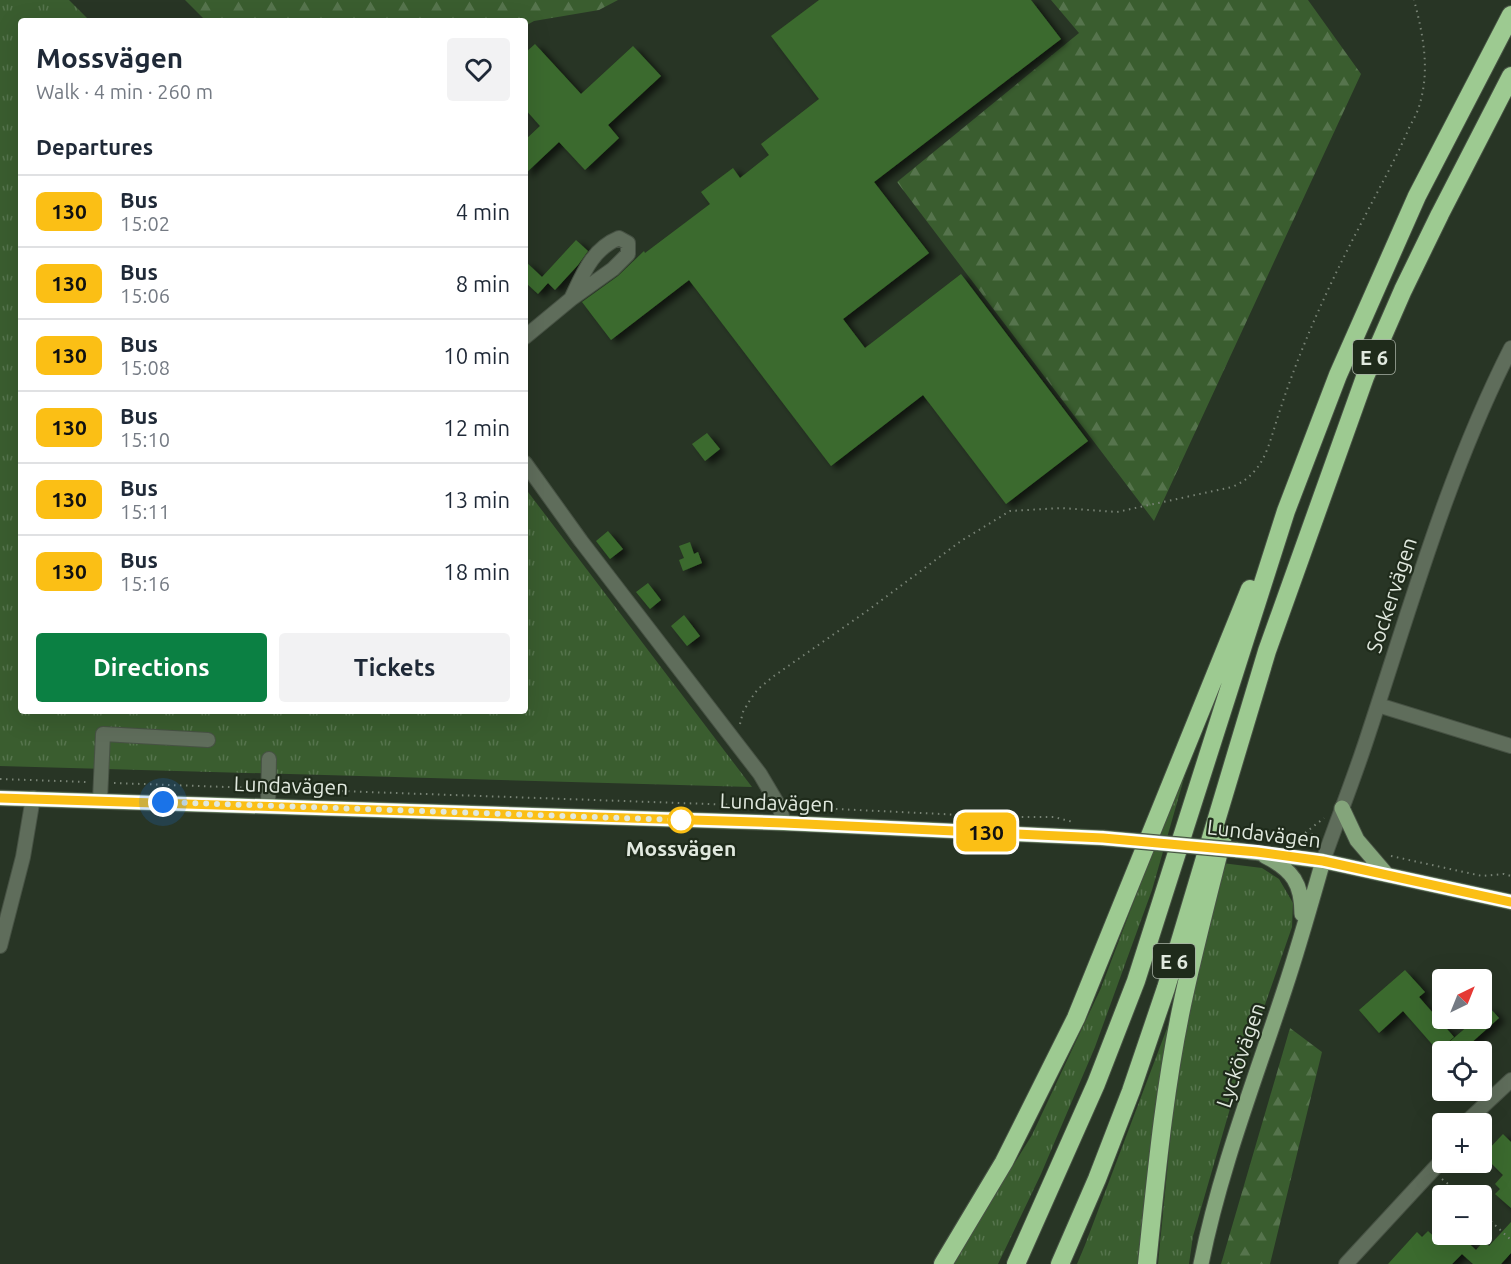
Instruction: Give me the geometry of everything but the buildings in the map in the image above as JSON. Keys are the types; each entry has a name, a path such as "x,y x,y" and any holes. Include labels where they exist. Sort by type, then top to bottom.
{"highway":[{"name":"E 6","path":"1016,1264 1096,1084 1136,981 1286,511 1334,385 1377,282 1426,177 1511,15"},
{"name":"E 6","path":"1060,1264 1097,1179 1131,1091 1166,988 1267,651 1365,377 1403,290 1511,76"},
{"path":"943,1264 1004,1162 1076,1018 1247,594 1286,511"},
{"path":"1147,1264 1159,1156 1182,1005 1267,651"}],"main road":[{"name":"Lundavägen","path":"0,798 784,823 1103,838 1257,852 1323,861 1511,902"},
{"path":"1342,808 1357,840 1387,875"},
{"path":"1257,852 1284,867 1299,887 1302,895 1299,942"},
{"name":"Lyckövägen","path":"1201,1264 1217,1195 1234,1137 1299,942 1323,861"}],"street":[{"path":"528,334 570,299 613,269 628,254 628,243 620,238 606,243 587,266 570,299"},
{"name":"Sockervägen","path":"1323,861 1378,705 1425,557 1464,455 1511,348"},
{"path":"528,467 581,541 760,774 778,806 784,823"},
{"path":"1378,705 1511,746"},
{"path":"100,800 104,734 208,740"},
{"path":"268,806 269,759"},
{"path":"0,946 23,857 33,798"},
{"path":"1476,1113 1511,1080"},
{"path":"1346,1264 1432,1171"}],"path":[{"path":"740,726 743,712 750,700 758,689 774,676 961,541 1010,511 1061,508 1117,512 1232,487 1245,482 1251,476 1266,453 1294,369 1327,289 1398,153 1420,103 1426,57 1414,0"},
{"path":"310,789 778,806 1005,817 1054,817 1081,824"},
{"path":"1438,1176 1449,1185"},
{"path":"1492,1222 1511,1240"}],"green space":[{"path":"0,0 69,0 87,18 18,18 18,714 528,714 528,492 752,787 0,766"},
{"path":"185,0 618,0 599,10 534,21 528,24 528,18 203,18"},
{"path":"1051,0 1308,0 1361,74 1154,521 897,182 1079,33"},
{"path":"1195,740 1152,890 1095,1047 1041,1174 998,1264 952,1264 1032,1135 1101,988"},
{"path":"1222,863 1262,868 1279,879 1293,903 1292,927 1236,1088 1193,1236 1189,1264 1158,1264 1172,1121 1188,1010"},
{"path":"1169,1023 1139,1264 1077,1264 1085,1245"},
{"path":"1290,1028 1322,1052 1270,1264 1221,1264"}],"bus line":[{"name":"130","path":"0,798 486,812 1103,838 1257,852 1323,861 1511,902"}],"place":[{"name":"Mossvägen","path":"681,820"}],"route":[{"path":"163,802 681,820"}]}
